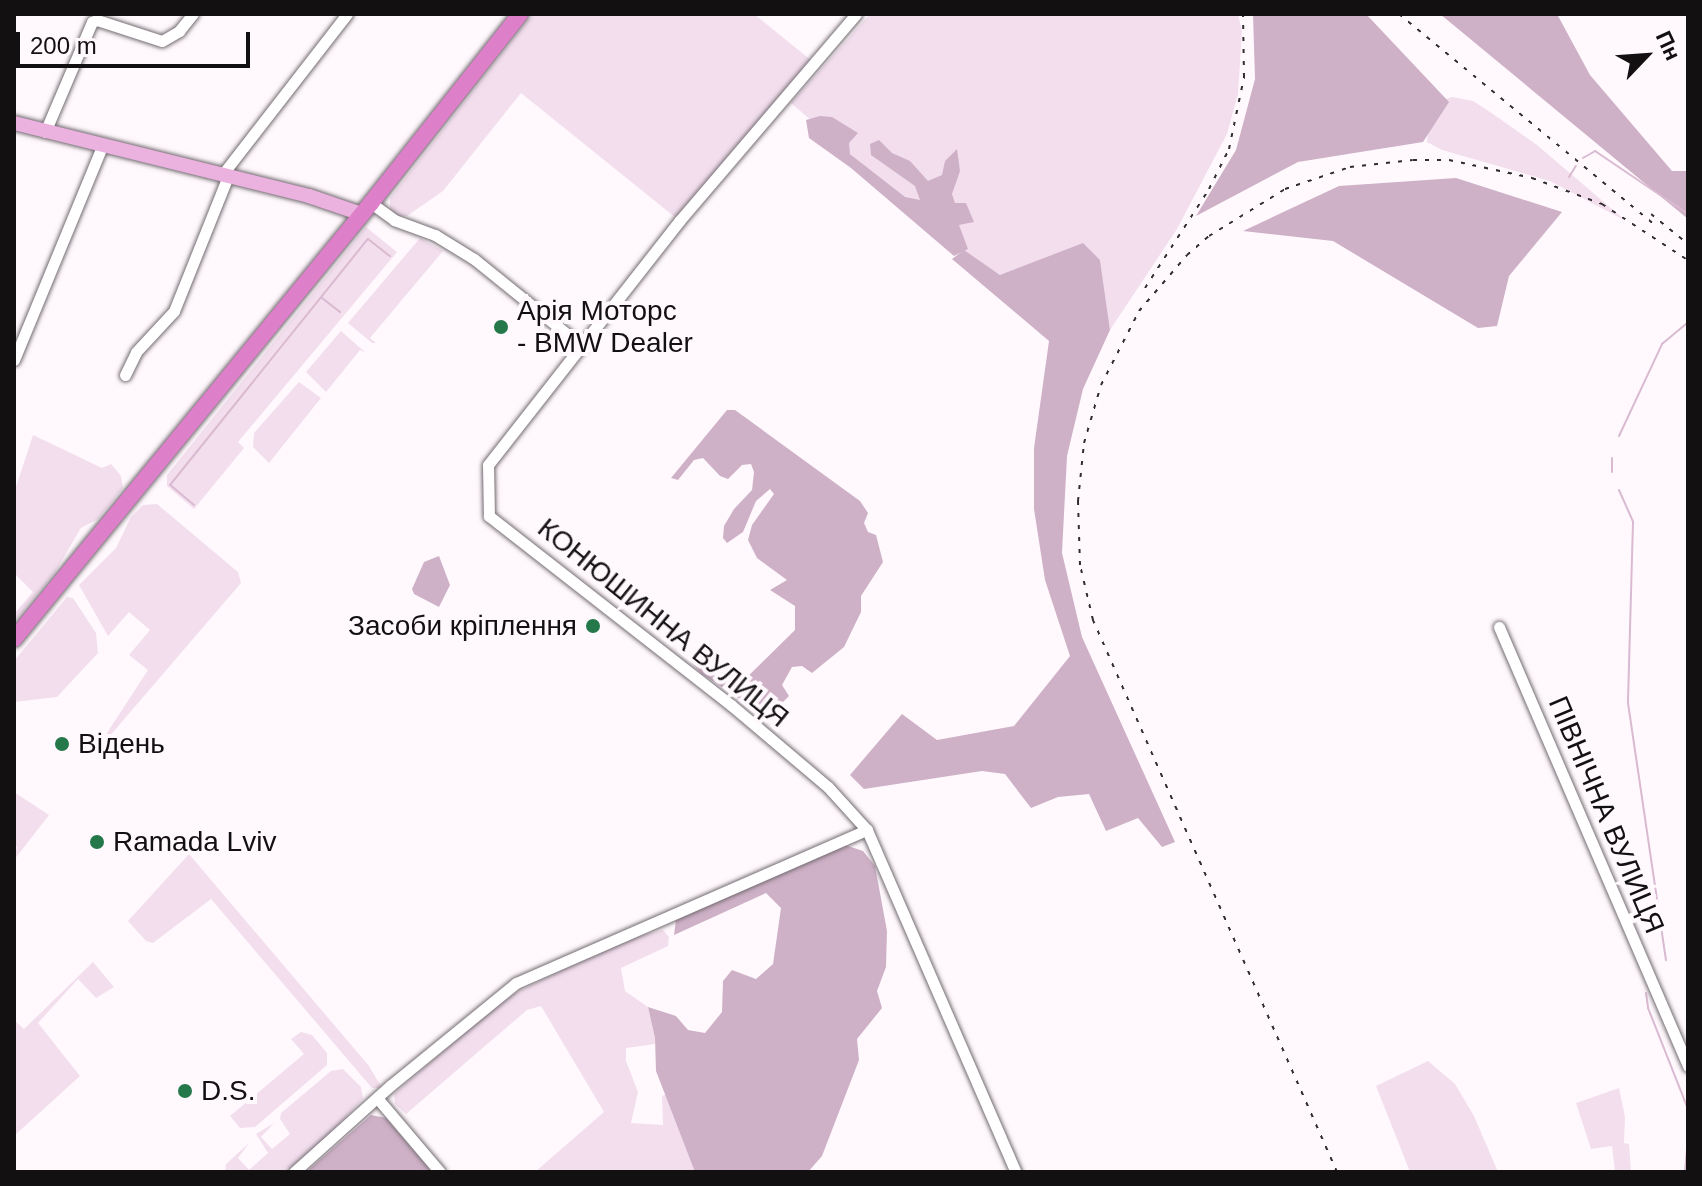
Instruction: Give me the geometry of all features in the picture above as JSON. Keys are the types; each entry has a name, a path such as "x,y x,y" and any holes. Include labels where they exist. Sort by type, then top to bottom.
{"highway":[{"path":"14,639 520,14"}],"main road":[{"path":"14,123 366,208"}],"street":[{"path":"121,29 125,14"},
{"path":"45,132 89,24 97,20 162,41 179,31 193,14"},
{"path":"125,375 136,352 174,311 225,176 347,14"},
{"path":"366,208 435,235 474,259 582,346 680,220 856,14"},
{"path":"14,360 102,146"},
{"name":"КОНЮШИННА ВУЛИЦЯ","path":"582,346 488,465 489,516 731,705 828,787 867,830 1016,1172"},
{"name":"ПІВНІЧНА ВУЛИЦЯ","path":"1499,627 1688,1066"},
{"path":"294,1172 516,983 867,830"},
{"path":"378,1099 440,1172"}],"shaded area":[{"path":"533,14 754,14 812,61 676,218 521,93 443,191 407,216 397,216 390,209 390,198"},
{"path":"870,14 1238,14 1242,31 1238,94 1227,134 1177,229 1110,330 1100,260 1000,275 964,251 791,103"},
{"path":"1253,14 1366,14 1449,102 1423,142 1298,162 1196,216 1236,150 1255,79"},
{"path":"1440,14 1557,14 1590,75 1672,171 1688,171 1688,219"},
{"path":"1452,97 1473,101 1537,145 1626,221 1550,181 1442,150 1427,142 1428,131 1442,100"},
{"path":"832,117 858,133 849,143 850,154 905,197 920,200 915,186 871,155 870,144 879,140 892,153 910,161 928,181 942,175 945,161 957,149 960,171 952,194 955,203 966,203 974,222 959,225 968,249 954,256 851,168 809,138 806,120"},
{"path":"1456,178 1562,212 1509,276 1497,326 1478,328 1333,241 1243,231 1339,186"},
{"path":"366,227 397,252 238,442 244,448 194,509 167,486 167,475"},
{"path":"420,238 443,251 370,338 376,343 372,343 348,323"},
{"path":"1083,243 1100,260 1110,330 1083,389 1067,456 1062,553 1082,637 1175,842 1162,847 1138,818 1106,831 1089,794 1058,797 1031,808 1005,774 982,771 864,789 850,775 902,714 937,740 1014,726 1070,656 1045,580 1034,509 1034,448 1049,341 952,259 964,250 1000,275"},
{"path":"341,331 366,353 360,350 326,392 306,372"},
{"path":"299,382 321,398 269,463 253,447 254,433"},
{"path":"727,410 735,410 860,501 868,513 864,523 868,532 876,535 883,562 861,596 861,612 844,647 812,673 802,666 792,667 782,685 789,696 768,717 757,715 746,703 702,674 688,659 694,652 741,683 795,630 795,606 770,590 787,580 757,558 748,540 752,525 774,494 770,489 756,501 743,532 727,543 723,538 724,526 734,509 752,490 754,472 751,464 742,465 728,479 720,476 703,458 694,460 678,480 671,478"},
{"path":"33,435 102,468 111,464 121,476 123,488 98,519 81,528 54,574 14,622 14,614 33,592 14,573 14,493"},
{"path":"157,504 238,572 241,583 90,759 148,670 129,655 150,630 129,612 108,636 79,585 116,548 131,517 143,505"},
{"path":"439,556 450,585 439,607 414,594 412,589 424,562"},
{"path":"67,597 73,598 96,633 98,653 57,697 14,702 14,661"},
{"path":"14,792 49,815 14,860 17,847 14,844"},
{"path":"845,845 863,851 875,866 887,931 886,967 877,991 882,1008 857,1039 859,1060 822,1156 808,1172 695,1172 656,1071 655,1038 648,1007 676,1016 688,1030 705,1033 722,1012 723,981 732,970 756,979 773,964 781,908 766,893 674,935 676,920"},
{"path":"189,854 369,1066 382,1088 372,1088 211,899 153,943 146,941 128,921"},
{"path":"663,930 669,937 668,946 621,968 625,991 648,1007 655,1038 655,1044 626,1048 626,1061 638,1092 631,1123 663,1125 662,1096 667,1094 695,1172 535,1172 604,1112 541,1006 527,1010 406,1114 395,1104 394,1094 503,999 622,941"},
{"path":"93,962 114,987 96,998 78,979 38,1023 80,1076 14,1136 14,1020 24,1029"},
{"path":"301,1032 312,1035 327,1053 327,1065 255,1127 240,1128 230,1116 304,1054 291,1039"},
{"path":"1428,1061 1455,1084 1474,1116 1498,1172 1410,1172 1376,1086"},
{"path":"343,1069 361,1087 363,1098 332,1132 286,1172 225,1172 226,1164 249,1143 238,1158 249,1170 268,1153 256,1134 274,1123 261,1137 272,1149 290,1134 280,1119 281,1113 331,1071"},
{"path":"1619,1088 1625,1117 1624,1143 1629,1144 1631,1171 1628,1172 1615,1172 1612,1146 1591,1149 1576,1103"},
{"path":"371,1115 386,1118 432,1172 306,1172"}],"waterway":[{"path":"1583,158 1595,151 1688,214"},
{"path":"1569,177 1576,166"},
{"path":"194,505 170,485 368,239 390,256"},
{"path":"322,298 340,312"},
{"path":"1619,436 1662,344 1688,322"},
{"path":"1612,458 1612,472"},
{"path":"1619,490 1633,522 1628,703 1666,960"},
{"path":"1646,993 1648,1008 1688,1109"},
{"path":"1685,1172 1688,1136"}],"railway":[{"path":"1145,288 1209,189 1229,149 1244,77 1243,14"},
{"path":"1399,14 1655,225"},
{"path":"1337,1172 1093,620 1080,565 1078,501 1084,443 1101,385 1139,311 1187,255 1209,236 1285,189 1350,167 1413,160 1449,160 1532,178 1602,204 1686,259"},
{"path":"1651,214 1688,244"}],"place":[{"name":"Арія Моторс - BMW Dealer","path":"501,327"},
{"name":"Засоби кріплення","path":"593,626"},
{"name":"Відень","path":"62,744"},
{"name":"Ramada Lviv","path":"97,842"},
{"name":"D.S.","path":"185,1091"}]}
